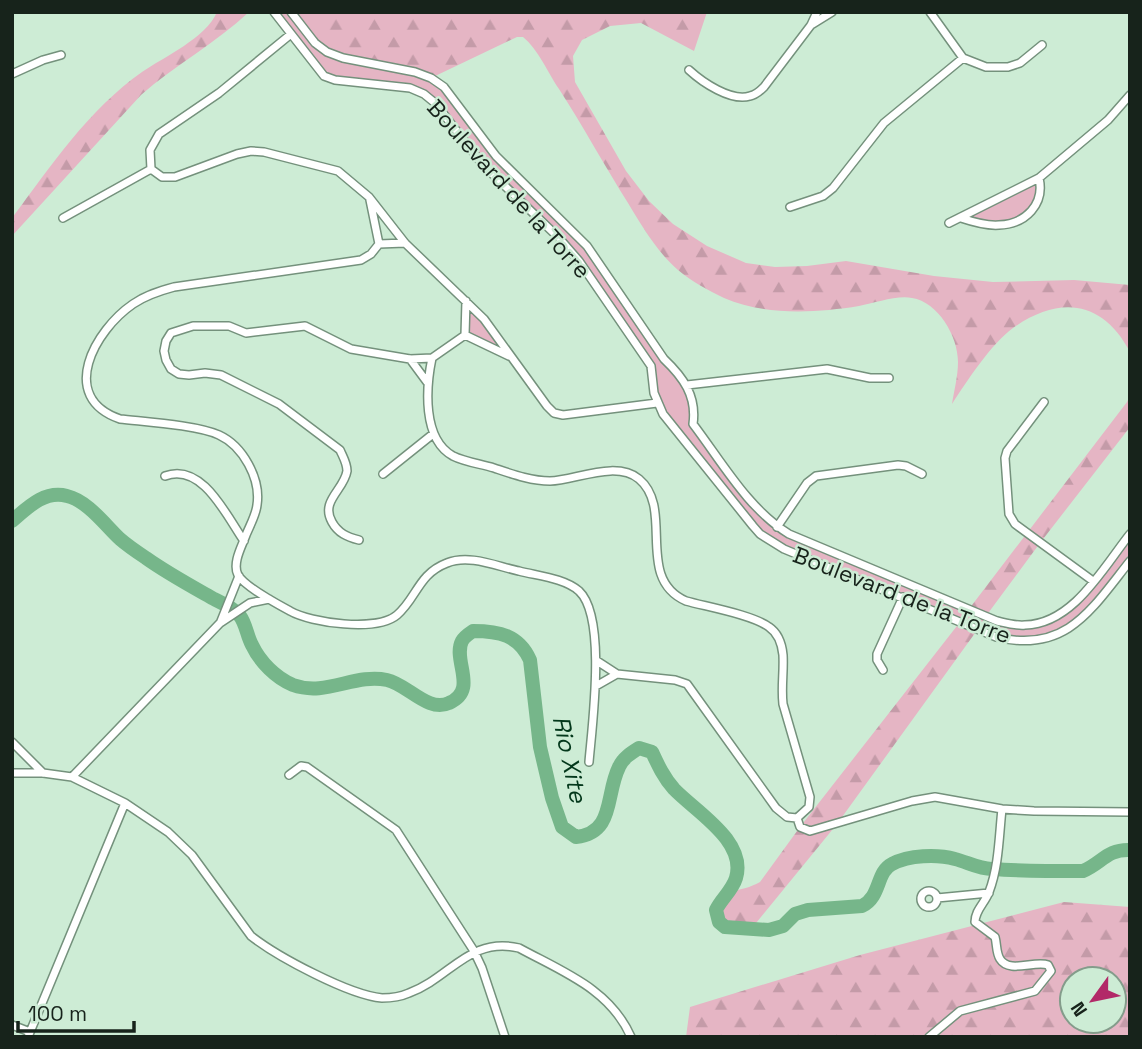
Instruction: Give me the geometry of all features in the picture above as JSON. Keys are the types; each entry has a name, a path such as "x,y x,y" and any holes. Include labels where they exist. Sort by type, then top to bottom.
{"street":[{"name":"Boulevard de la Torre","path":"274,12 324,76 335,80 410,89 424,94 435,103 483,165 570,249 651,366 657,403 663,414 760,534 784,549 996,637 1031,642 1049,639 1082,620 1130,561"},
{"name":"Boulevard de la Torre","path":"291,12 315,43 327,52 343,58 415,72 444,87 496,156 587,246 664,359 687,385 694,415 693,424 759,511 777,527 970,609 1011,624 1026,626 1048,620 1067,610 1130,534"},
{"path":"689,70 702,81 730,94 748,97 764,87 811,25 817,12"},
{"path":"811,25 832,12"},
{"path":"930,12 962,58 986,67 1008,67 1020,63 1042,46"},
{"path":"151,169 150,150 159,134 219,93 290,34"},
{"path":"12,74 61,55"},
{"path":"790,207 823,196 833,188 884,122 962,58"},
{"path":"949,223 1039,178 1108,120 1130,95"},
{"path":"151,169 163,177 175,177 237,154 264,152 338,172 369,197 405,243 484,319 554,413 563,415 657,403"},
{"path":"63,218 151,169"},
{"path":"961,218 998,225 1019,220 1028,215 1038,203 1041,187 1039,178"},
{"path":"369,197 379,244"},
{"path":"405,243 379,244 371,254 361,260 174,287 152,293 134,303 107,328 89,359 85,378 88,393 96,405 107,414 120,419 202,430 219,435 233,444 253,472 258,488 257,506 236,567 239,576 246,584 292,612 315,620 367,625 385,623 398,615 419,582 431,572 458,559 473,560 558,581 579,592 589,607 597,662 589,762"},
{"path":"465,335 467,301"},
{"path":"359,540 346,537 338,531 329,514 328,506 347,470 340,450 279,404 221,375 213,373 189,376 171,369 164,351 166,341 171,333 192,326 229,326 246,333 305,326 351,349 410,359 432,358 465,335"},
{"path":"465,335 511,357"},
{"path":"432,358 427,382 433,434 442,448 454,456 535,481 553,481 613,471 639,479 649,493 659,568 667,588 676,597 686,601 769,626 779,639 783,657 783,704 810,797 809,807 797,818 788,817 776,808 687,684 675,680 617,674 597,662"},
{"path":"410,359 427,382"},
{"path":"651,366 656,360 664,359"},
{"path":"687,385 827,369 870,378 889,378"},
{"path":"1044,402 1005,458 1009,514 1015,524 1093,581"},
{"path":"677,431 687,431 693,424"},
{"path":"383,474 433,434"},
{"path":"777,527 807,482 816,476 898,465 922,474"},
{"path":"165,476 175,472 187,473 199,481 244,541"},
{"path":"72,777 230,610 230,599 239,576"},
{"path":"883,670 877,660 877,654 903,597"},
{"path":"230,610 271,599"},
{"path":"596,687 617,674"},
{"path":"12,742 43,773"},
{"path":"289,775 301,766 307,767 339,787 396,830 474,951 505,1037"},
{"path":"12,773 72,777 125,803 180,842 251,936 311,971 354,990 382,998 407,994 419,989 474,951 498,944 519,948 583,982 613,1007 631,1037"},
{"path":"797,818 800,827 810,831 912,801 935,797 1045,812 1130,812"},
{"path":"12,1025 29,1035 125,803"},
{"path":"929,1037 960,1011 1035,991 1051,971 1043,962 1006,965 999,958 995,937 975,922 975,916 989,893 996,867 1002,808"},
{"path":"937,898 989,893"}],"green space":[{"path":"217,12 249,12 141,95 12,236 12,218 87,121 142,72 204,30"},
{"path":"274,12 291,12 327,52 415,72 444,87 486,143 577,235 664,359 687,385 693,424 759,511 777,527 997,621 1026,626 1067,610 1130,534 1130,561 1092,609 1049,639 1012,641 784,549 760,534 657,403 651,366 579,261 483,165 424,94 324,76"},
{"path":"291,12 707,12 694,51 641,23 610,26 582,40 573,56 575,82 626,171 649,201 673,224 707,246 746,263 775,267 846,261 934,276 993,282 1074,280 1130,285 1130,352 1107,322 1093,313 1079,308 1063,307 1047,311 1030,317 996,343 952,404 958,367 954,342 938,313 921,301 900,298 826,310 756,308 724,298 678,270 644,230 542,62 523,37 517,37 431,78 327,52"},
{"path":"1039,178 1038,203 1008,224 961,218"},
{"path":"466,301 511,357 465,335"},
{"path":"1130,395 1130,427 986,616 969,609 1127,402"},
{"path":"960,622 978,629 837,824 752,928 725,927 719,922 716,910 720,902 729,893 760,882"},
{"path":"1064,902 1130,907 1130,1037 686,1037 690,1007 860,955"}],"waterway":[{"name":"Rio Xite","path":"12,521 37,501 51,495 75,499 96,514 133,549 234,610 242,619 252,645 264,663 287,682 305,688 329,687 363,680 387,680 433,704 449,703 458,697 464,683 460,657 462,641 473,631 507,636 520,645 530,660 540,747 562,827 576,837 597,828 607,811 615,778 623,761 639,748 652,752 670,785 717,828 734,852 736,878 716,910 719,922 725,927 769,930 783,926 795,914 808,910 862,906 872,897 887,868 899,861 915,857 948,857 987,869 1083,871 1110,854 1130,850"}]}
